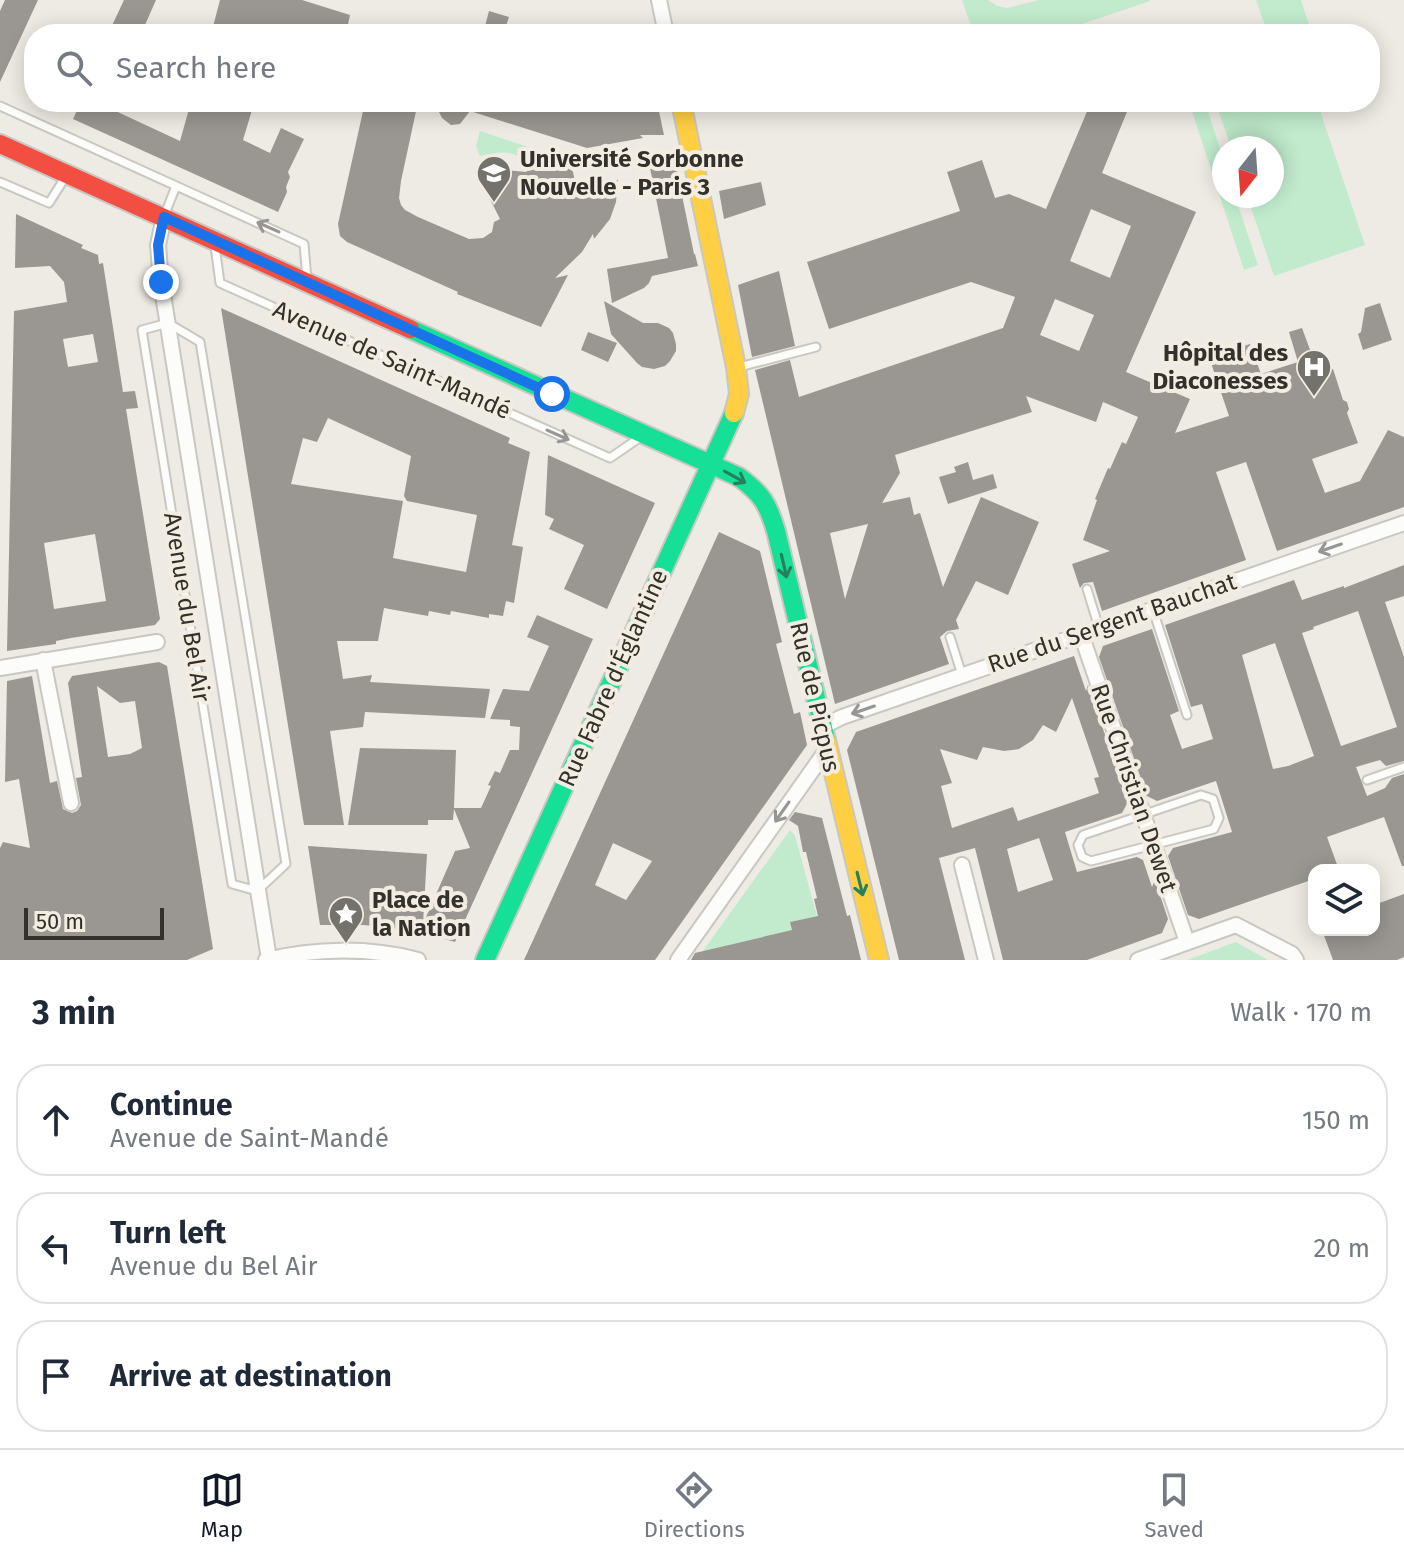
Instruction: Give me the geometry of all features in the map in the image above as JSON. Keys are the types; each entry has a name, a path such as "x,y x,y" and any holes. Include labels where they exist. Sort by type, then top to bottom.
{"street":[{"path":"659,0 664,24"},
{"path":"683,112 736,367"},
{"name":"Avenue de Saint-Mandé","path":"0,144 709,464"},
{"name":"Avenue du Bel Air","path":"164,217 158,245 161,282 267,960"},
{"name":"Rue Fabre d'Églantine","path":"485,960 735,410 739,394 736,367"},
{"name":"Rue de Picpus","path":"709,464 739,477 760,492 776,531 879,960"},
{"name":"Rue du Sergent Bauchat","path":"822,727 842,717 1404,523"},
{"name":"Rue Christian Dewet","path":"1081,634 1187,942"},
{"path":"0,668 157,642"},
{"path":"43,660 71,803"},
{"path":"678,960 828,748"},
{"path":"962,865 986,960"},
{"path":"1138,960 1236,925 1292,954 1296,960"},
{"path":"267,960 341,951 418,960"}],"lane":[{"name":"Avenue de Saint-Mandé","path":"0,106 304,244 307,282"},
{"path":"0,182 49,203 67,174"},
{"path":"164,217 176,186"},
{"name":"Avenue de Saint-Mandé","path":"215,240 220,283 610,458 644,434"},
{"path":"168,323 200,342 286,864 257,891"},
{"name":"Avenue du Bel Air","path":"168,323 142,330 232,884 257,891"},
{"path":"736,367 816,347"},
{"path":"1087,589 1099,628"},
{"path":"1153,610 1187,715"},
{"path":"950,637 962,675"},
{"path":"1367,780 1404,767"},
{"path":"1201,795 1213,799 1219,818 1214,829 1154,845 1091,861 1082,857 1078,845 1083,835 1143,814 1201,795"}],"green space":[{"path":"962,0 988,0 1007,8 1039,0 1150,1 1082,24 970,24"},
{"path":"1256,0 1301,0 1309,24 1264,24"},
{"path":"1192,112 1208,112 1216,136 1212,136 1212,172"},
{"path":"1219,112 1320,112 1365,245 1274,276 1251,208 1284,208 1284,136 1227,136"},
{"path":"480,131 534,149 537,162 532,164 507,153 480,156 476,146"},
{"path":"1224,208 1239,208 1258,265 1244,270"},
{"path":"790,830 795,836 817,916 791,922 792,930 700,955"},
{"path":"1236,942 1268,960 1187,960"}],"building":[{"path":"5,0 38,0 27,24 24,24 0,82 0,11"},
{"path":"124,0 156,0 145,24 113,24"},
{"path":"220,0 302,0 350,15 348,24 214,24"},
{"path":"489,11 509,17 507,24 486,24"},
{"path":"76,112 118,112 180,141 188,112 251,112 243,140 270,153 281,128 304,139 288,172 287,192 278,212 73,119"},
{"path":"363,112 416,112 401,181 401,205 418,217 469,239 483,238 492,232 494,222 500,219 476,171 526,172 537,162 564,159 573,172 575,182 618,180 616,202 610,219 555,278 568,275 541,327 457,294 347,242 340,236 338,224"},
{"path":"439,112 469,112 460,124 451,125"},
{"path":"473,112 659,112 664,135 640,135 643,138 587,148"},
{"path":"1087,112 1127,112 1102,173 1196,212 1126,372 1190,399 1175,433 1229,416 1209,357 1250,344 1261,374 1298,362 1289,332 1302,328 1319,374 1333,369 1343,400 1347,402 1347,413 1358,443 1312,459 1325,493 1360,481 1388,430 1404,437 1404,507 1277,551 1246,462 1216,472 1246,560 1102,611 1093,582 1084,583 1080,588 1072,564 1110,551 1083,540 1108,468 1122,442 1126,444 1138,417 1103,402 1096,422 1026,396 1032,412 895,455 900,473 882,503 910,497 914,515 920,513 943,587 981,497 1039,522 1008,595 976,581 956,620 959,629 947,631 940,637 949,664 835,704 755,370 790,360 799,397 1003,328 1015,297 971,282 829,329 807,262 960,211 947,172 982,160 995,198 1009,194 1046,209","holes":["1091,209 1131,226 1110,278 1070,261","1055,299 1094,315 1079,351 1040,335","868,524 845,599 830,533"]},
{"path":"670,164 677,171 698,266 652,276 644,288 612,303 607,269 668,258 650,168"},
{"path":"761,182 766,205 724,219 719,191"},
{"path":"16,214 83,245 81,248 98,255 99,264 103,263 123,392 135,391 138,408 126,409 160,619 155,625 7,651 14,311 67,302 64,282 50,266 15,268","holes":["93,334 98,362 68,367 63,339","95,534 106,601 54,609 44,543"]},
{"path":"779,271 795,346 752,357 738,285"},
{"path":"604,301 643,323 658,323 669,328 676,344 670,361 654,369 637,363 611,334"},
{"path":"1380,303 1392,340 1363,350 1358,334 1365,308"},
{"path":"221,308 510,438 508,443 530,452 512,545 523,547 514,603 506,601 503,616 489,614 489,618 451,611 450,615 429,611 428,616 384,608 378,641 337,641 343,679 372,675 370,682 490,689 485,718 365,712 363,727 330,731 344,825 304,825","holes":["328,418 411,456 404,496 407,501 477,515 466,572 393,558 403,501 291,484 303,438 317,442"]},
{"path":"588,332 617,343 608,362 581,350"},
{"path":"548,455 655,503 607,609 564,589 584,545 549,529 554,519 545,515"},
{"path":"968,462 973,480 993,474 997,488 948,504 939,477 956,472 954,467"},
{"path":"719,532 760,551 782,642 776,644 794,714 800,712 807,745 655,960 524,960","holes":["613,843 652,861 626,900 595,885"]},
{"path":"1404,565 1404,596 1385,602 1404,657 1404,761 1386,766 1380,760 1356,767 1367,796 1385,788 1392,778 1404,774 1404,866 1384,817 1327,837 1337,864 1308,864 1308,881 1199,919 1188,915 1168,856 1173,848 1232,832 1216,781 1157,801 1147,796 1099,657 1103,646 1152,629 1179,711 1170,715 1182,749 1213,739 1202,704 1191,707 1165,625 1294,580 1302,600","holes":["1358,611 1397,727 1341,746 1302,633","1275,643 1314,756 1273,769 1242,655"]},
{"path":"537,615 593,639 455,942 385,927 320,925 308,846 427,854 423,924 455,851 470,848 454,809 453,820 428,820 428,825 348,825 360,748 456,750 454,808 481,808 495,771 500,773 510,750 519,750 520,727 510,726 510,720 490,719 503,689 529,691 549,646 527,637"},
{"path":"1074,656 1086,691 1088,685 1128,802 1122,813 1065,832 1077,872 1137,857 1143,860 1152,887 1155,880 1168,919 1162,933 1087,960 1003,960 975,848 939,858 965,960 899,960 847,750 856,732","holes":["1072,698 1099,777 1094,778 1099,793 1018,821 1013,807 952,828 941,786 952,783 940,749 977,760 983,747 1004,751 1019,749 1033,740 1043,725 1056,732","1039,838 1053,880 1018,892 1007,849"]},
{"path":"159,662 167,666 213,949 187,960 0,960 0,848 3,842 30,848 19,779 5,782 7,681 32,676 50,783 57,781 63,809 72,813 81,805 76,778 82,777 68,683 72,676","holes":["97,686 120,703 135,701 142,748 130,754 108,757"]},
{"path":"795,812 822,818 861,960 691,960 695,953 792,930 790,922 818,916 806,852 803,852 798,826 789,820"},
{"path":"1404,894 1404,957 1397,960 1333,960 1324,936 1380,936 1380,903"}],"traffic: fast":[{"path":"410,329 739,477 759,494 776,531 826,740"},
{"path":"485,960 734,413"}],"traffic: slow":[{"path":"683,112 736,367 739,394 734,413"},
{"path":"826,740 879,960"}],"traffic: jam":[{"path":"0,144 410,329"}],"place":[{"name":"Université Sorbonne Nouvelle - Paris 3","path":"494,204"},
{"name":"Hôpital des Diaconesses","path":"1314,398"},
{"name":"Place de la Nation","path":"346,945"}],"route":[{"path":"161,282 158,245 164,217 552,394"}]}
